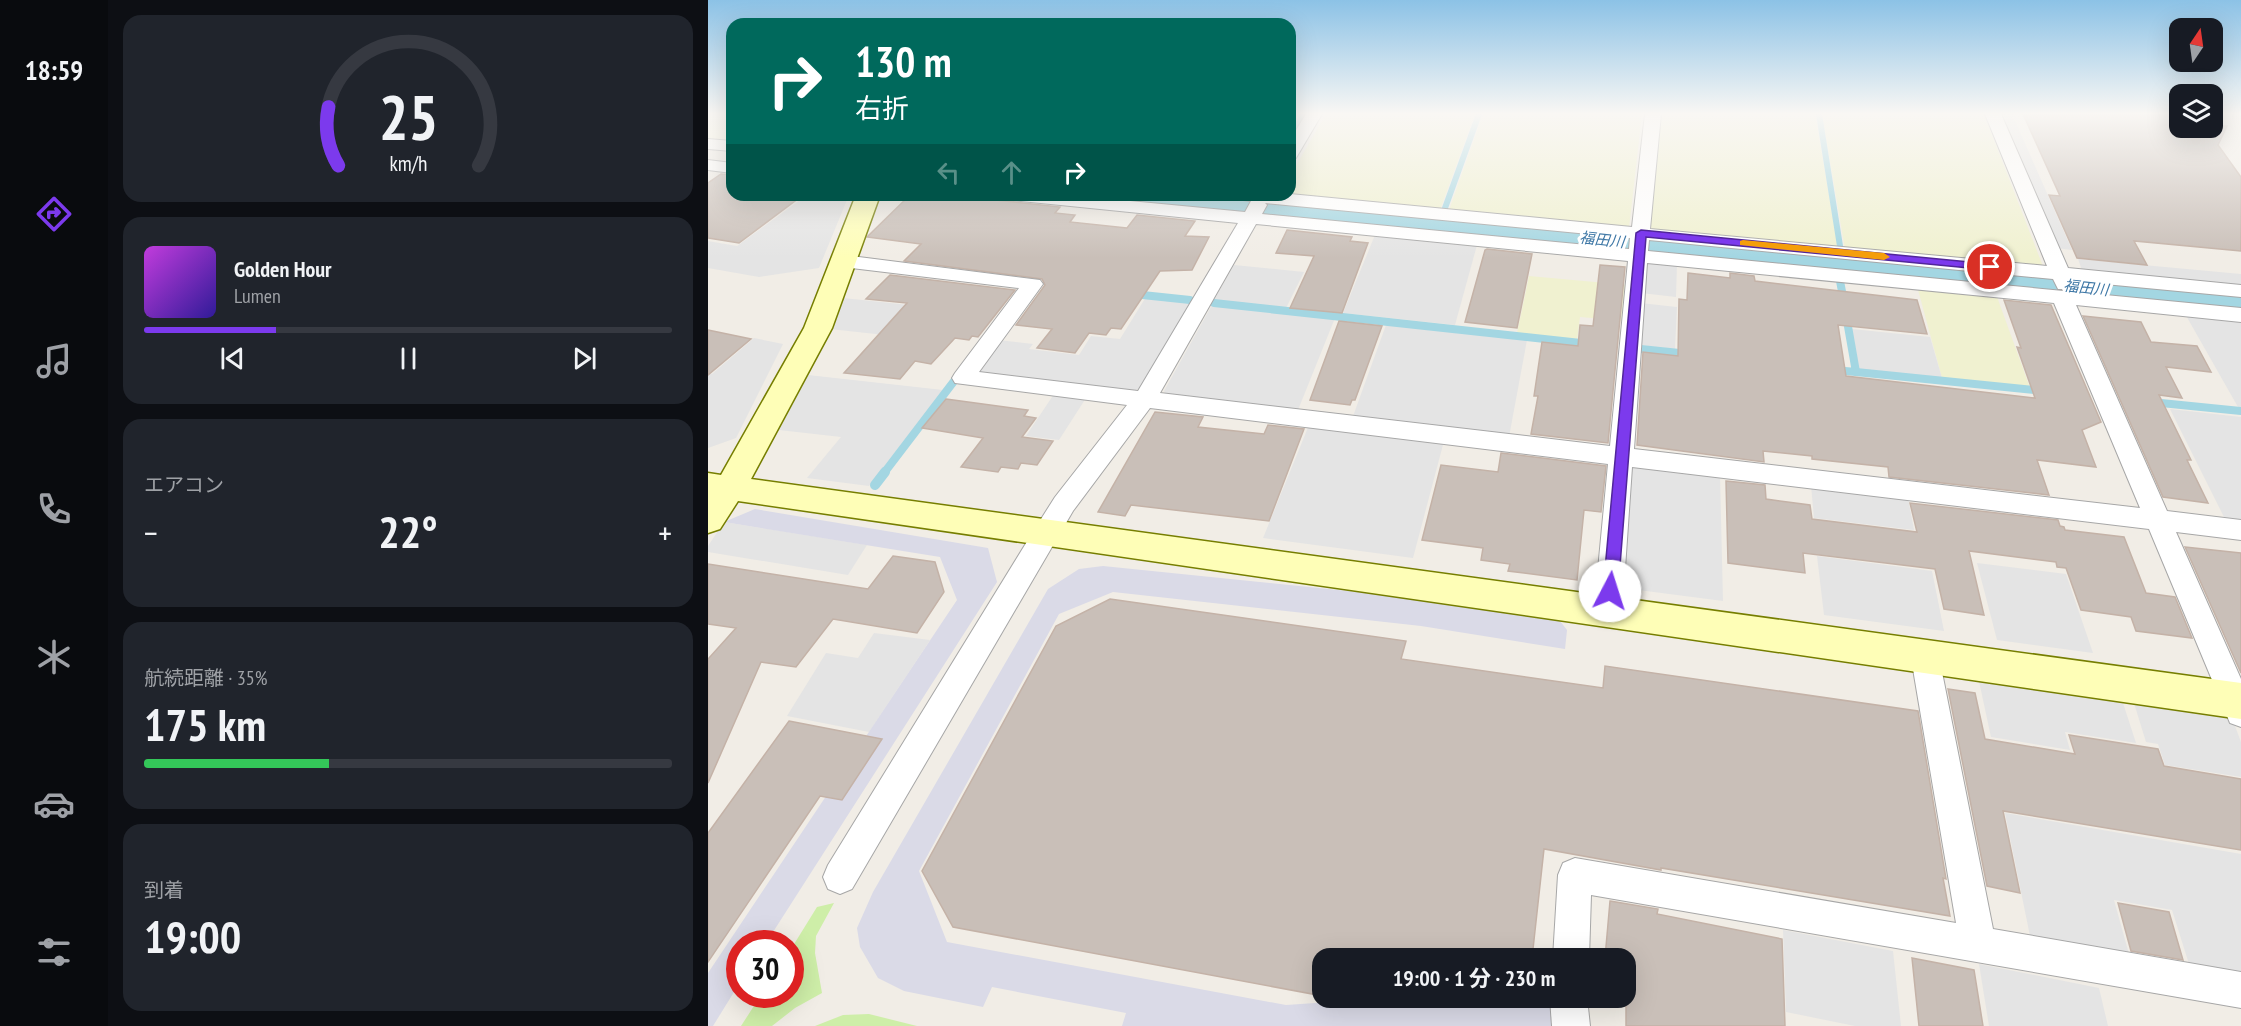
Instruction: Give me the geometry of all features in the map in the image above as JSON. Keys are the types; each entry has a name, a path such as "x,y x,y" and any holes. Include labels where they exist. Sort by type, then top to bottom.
{"street":[{"path":"1608,612 1648,162"},
{"path":"2013,162 2158,520 2239,705"},
{"path":"708,165 726,167"},
{"path":"708,520 719,487 818,328 866,201"},
{"path":"1225,201 1260,202 2064,288 2241,315"},
{"path":"840,877 1045,534 1064,504 1145,399 1260,202"},
{"path":"843,261 1033,284 963,378 2241,530"},
{"path":"2064,288 2241,291"},
{"path":"719,487 1925,657 2239,705"},
{"path":"1925,657 1977,945"},
{"path":"1571,948 1575,875 2241,990"},
{"path":"1570,1008 1571,1026"}],"shaded area":[{"path":"1298,162 1458,162 1440,210 1296,196 1296,166"},
{"path":"1466,162 1637,162 1629,228 1449,210"},
{"path":"1652,162 1823,162 1838,248 1646,230"},
{"path":"1830,162 2003,162 2044,269 1845,249"},
{"path":"2019,162 2033,162 2072,250 2056,248"},
{"path":"799,201 847,201 819,268 759,277 708,268 708,241 737,246"},
{"path":"1375,235 1477,245 1455,325 1343,313"},
{"path":"2078,259 2241,274 2241,285 2082,270"},
{"path":"1643,261 1677,264 1676,297 1641,293"},
{"path":"1234,265 1304,272 1286,308 1214,300"},
{"path":"1529,276 1628,285 1626,321 1580,317 1577,340 1517,333"},
{"path":"1917,286 1996,294 2030,388 1942,378"},
{"path":"1146,297 1191,302 1141,388 1133,391 973,373 998,340 1033,344 1029,349 1079,355 1091,336 1120,339"},
{"path":"843,298 947,309 921,339 830,329"},
{"path":"1640,303 1677,307 1675,349 1638,345"},
{"path":"1212,305 1335,318 1298,410 1167,396 1164,391"},
{"path":"2184,312 2241,318 2241,408 2238,407"},
{"path":"1386,325 1527,340 1509,437 1352,419"},
{"path":"1852,329 1930,337 1942,378 1859,370"},
{"path":"754,338 783,344 736,438 708,448 708,373 712,374"},
{"path":"808,375 943,390 869,486 807,478 841,437 779,430"},
{"path":"1054,394 1086,398 1059,440 1026,436"},
{"path":"2170,409 2241,417 2241,525 2227,523"},
{"path":"1309,425 1444,441 1413,558 1263,538"},
{"path":"1637,465 1720,475 1723,601 1623,588 1631,468"},
{"path":"1811,486 1908,498 1914,530 1814,518"},
{"path":"755,509 988,548 997,582 774,930 737,930 957,600 940,557 724,522"},
{"path":"724,522 867,545 848,575 708,552 708,546"},
{"path":"1817,556 1932,571 1944,631 1824,615"},
{"path":"1977,563 2066,574 2093,653 1997,640"},
{"path":"1103,566 1377,594 1560,621 1567,630 1565,649 1421,626 1113,592 1059,614 919,871 947,942 1286,1005 1312,1003 1312,1008 1555,1008 1557,1026 1122,1026 1126,1013 992,987 983,1007 904,991 878,978 860,947 857,928 873,892 1048,589 1079,569"},
{"path":"874,633 930,640 869,732 787,716 826,653 858,658"},
{"path":"1979,681 2123,703 2136,743 2065,732 2070,750 1991,737"},
{"path":"2134,703 2232,718 2241,742 2241,777 2165,765 2158,744 2146,742"},
{"path":"2005,813 2241,854 2241,974 2189,964 2172,910 2114,900 2129,954 2030,936"},
{"path":"1783,930 1893,951 1901,1026 1855,1026 1786,1012"},
{"path":"726,946 726,1005 713,1026 708,1026 708,973"},
{"path":"1979,964 2099,988 2108,1026 1989,1026"}],"green space":[{"path":"834,903 816,936 815,953 822,993 804,1003 803,930 817,907"},
{"path":"753,1008 795,1008 772,1026 741,1026"},
{"path":"869,1014 917,1026 815,1026 843,1015"}],"water":[{"name":"福田川","path":"1122,201 1250,201 2241,296 2241,310"}],"building":[{"path":"2045,162 2230,162 2241,177 2241,251 2134,241 2147,265 2077,258 2049,195 2060,196"},
{"path":"721,174 726,174 726,201 795,201 739,243 708,238 708,183"},
{"path":"904,201 1006,201 1060,207 1055,213 1075,215 1070,222 1127,228 1137,215 1195,221 1185,236 1209,237 1192,270 1160,271 1121,329 1111,328 1106,335 1089,333 1075,353 1037,348 1052,329 1016,325 1045,285 1042,279 904,261 921,244 867,237"},
{"path":"1287,230 1352,237 1350,241 1368,243 1342,313 1290,308 1314,256 1276,253"},
{"path":"1487,249 1532,254 1517,328 1465,322"},
{"path":"1600,265 1625,267 1608,443 1531,434 1538,396 1534,396 1542,342 1578,346 1580,325 1593,326"},
{"path":"1688,273 1730,278 1730,273 1754,276 1755,281 1917,300 1927,334 1838,325 1846,376 2035,398 2004,300 2051,305 2101,422 2082,430 2096,467 2037,460 2049,495 1889,477 1888,467 1812,459 1812,456 1763,451 1764,462 1637,445 1643,352 1678,356 1679,299 1687,300"},
{"path":"890,275 1015,290 978,337 972,336 969,340 955,338 931,364 915,361 900,379 844,373 907,303 866,299"},
{"path":"2083,316 2141,322 2151,342 2197,346 2211,372 2166,367 2182,398 2159,395 2191,460 2187,460 2208,503 2163,497"},
{"path":"1339,321 1382,326 1355,400 1352,400 1350,405 1310,400"},
{"path":"708,330 751,339 708,375"},
{"path":"946,399 1028,410 1024,416 1036,418 1022,437 1053,441 1037,465 1021,463 1018,469 1001,467 998,472 961,467 983,438 922,428"},
{"path":"1155,412 1203,417 1198,427 1264,434 1268,425 1304,429 1269,521 1131,505 1125,516 1098,512"},
{"path":"1501,453 1606,466 1601,512 1584,510 1577,580 1508,571 1510,564 1481,560 1483,548 1422,540 1441,465 1498,472"},
{"path":"1726,481 1765,485 1766,499 1810,505 1812,519 1917,532 1910,503 2058,520 2060,526 2065,530 2124,537 2146,593 2175,597 2192,638 2136,631 2131,617 2081,610 2066,568 2057,567 2056,562 1969,551 1984,615 1944,609 1935,569 1803,553 1805,573 1728,563"},
{"path":"2185,547 2241,553 2241,673"},
{"path":"893,556 935,562 944,592 917,633 833,619 796,667 761,662 708,783 708,659 736,628 708,624 708,564 868,589"},
{"path":"1110,599 1406,641 1401,659 1603,688 1605,666 1918,711 1950,916 1544,849 1533,948 1312,948 1312,994 953,927 922,871 1056,626"},
{"path":"1948,689 1975,693 1985,739 2075,754 2069,735 2158,749 2164,766 2241,779 2241,850 2003,811 2020,893 1987,886"},
{"path":"789,721 882,739 842,800 820,796 730,930 726,930 726,935 708,962 708,833"},
{"path":"1610,901 1658,909 1657,914 1782,939 1785,1026 1626,1026 1626,1008 1636,1008 1636,948 1606,948"},
{"path":"2118,903 2169,912 2183,960 2131,951"},
{"path":"1912,958 1974,970 1983,1026 1919,1026"}],"waterway":[{"path":"1445,208 1462,162"},
{"path":"1827,162 1840,246"},
{"path":"1840,281 1844,302"},
{"path":"1133,294 1190,300"},
{"path":"1214,303 1590,344"},
{"path":"1846,315 1856,372"},
{"path":"1641,349 1689,354"},
{"path":"1834,370 1856,372"},
{"path":"884,473 961,372"},
{"path":"1856,372 2044,391"},
{"path":"2151,402 2241,411"},
{"path":"875,485 885,472"}],"slow traffic":[{"path":"1743,243 1884,257"}],"route":[{"path":"1610,591 1641,233 1990,267"}]}
